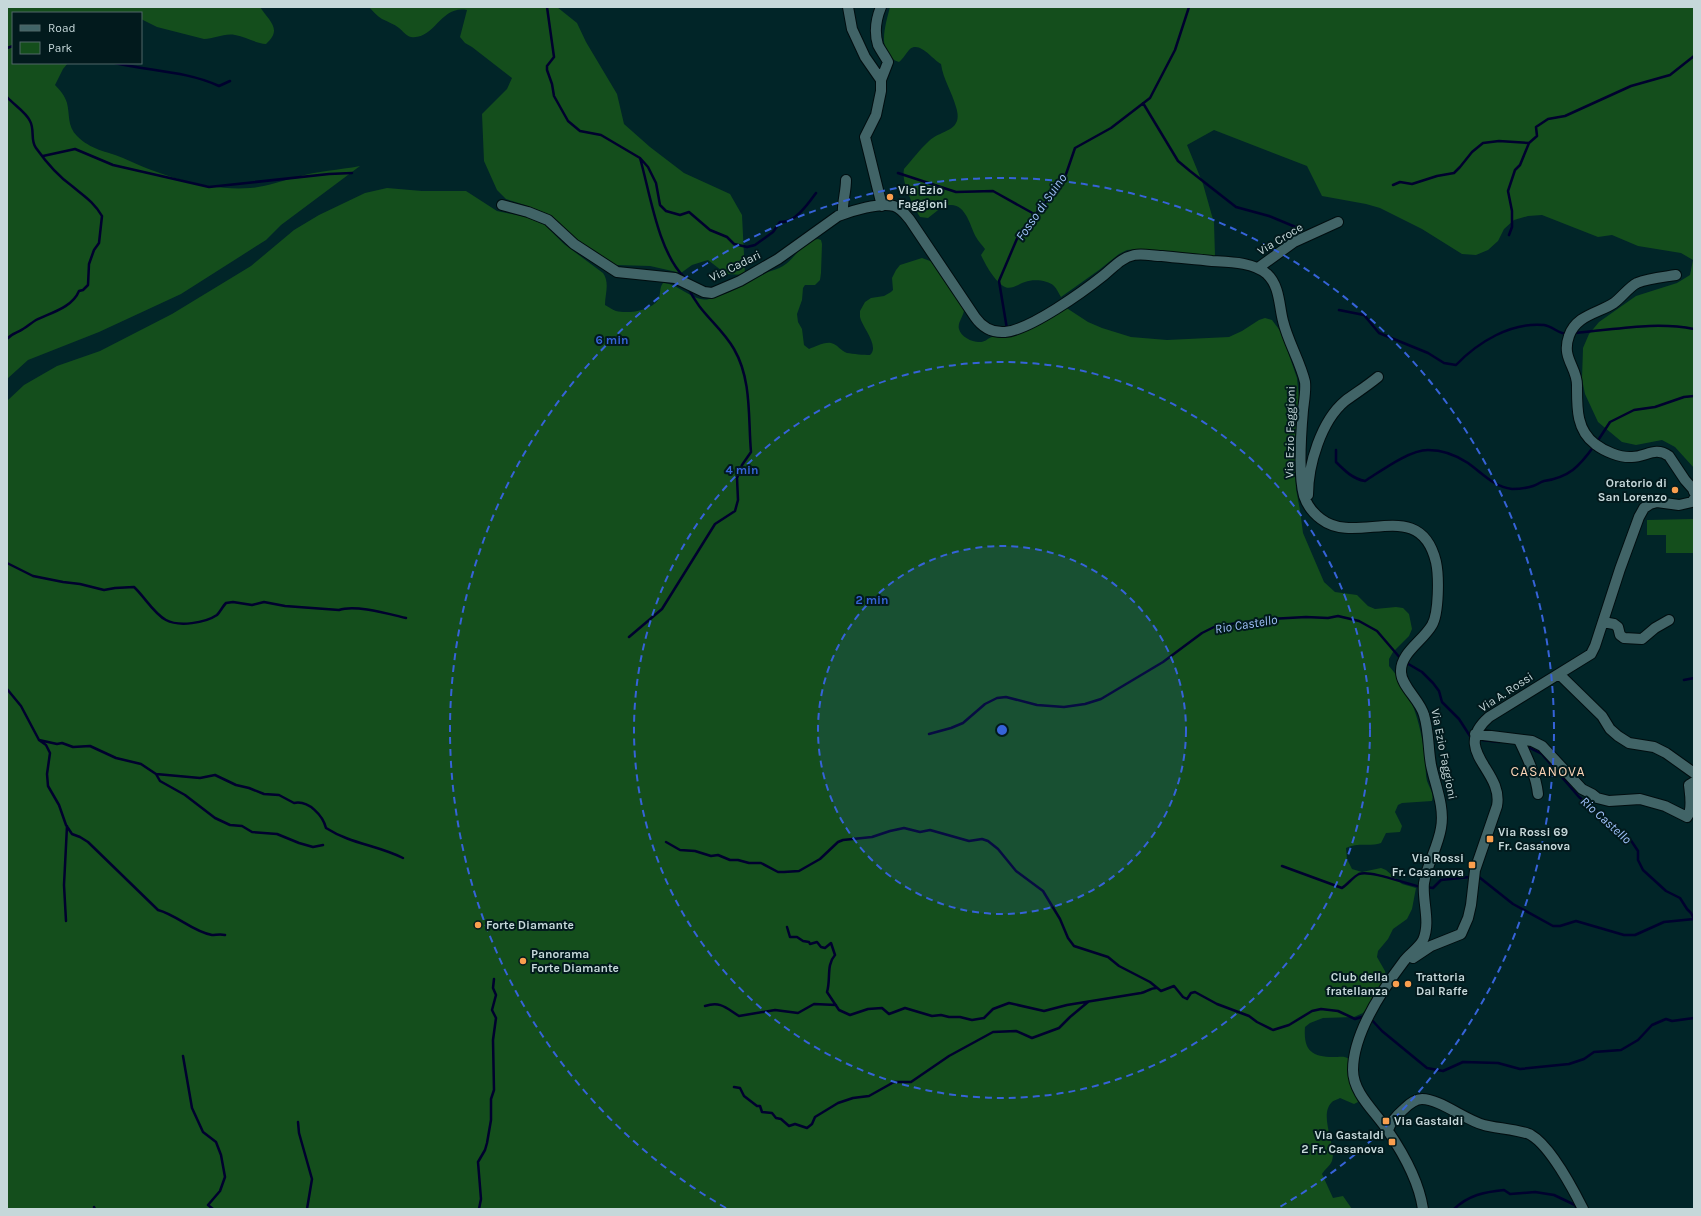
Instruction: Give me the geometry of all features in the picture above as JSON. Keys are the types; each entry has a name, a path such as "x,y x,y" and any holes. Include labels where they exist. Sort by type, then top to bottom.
{"street":[{"path":"848,7 852,29 865,57 881,80"},
{"path":"881,7 876,22 876,31 878,45 888,62 881,80 881,91 876,114 865,137 882,206 893,206 904,213 927,245 974,317 986,328 996,332 1006,332 1034,321 1068,300 1108,272 1121,260 1137,254 1230,263 1258,268"},
{"path":"843,214 842,206 846,193 846,180"},
{"name":"Via Cadari","path":"502,205 528,212 548,220 574,244 616,272 675,278 704,292 712,293 740,281 778,259 825,224 843,214 882,206"},
{"name":"Via Croce","path":"1258,268 1294,242 1338,222"},
{"name":"Via Ezio Faggioni","path":"1258,268 1267,274 1275,286 1283,322 1305,384 1300,440 1302,486 1308,505 1315,514 1332,526 1348,528 1406,526 1413,529 1425,539 1436,565 1438,584 1434,622 1421,641 1403,661 1400,668 1402,678 1421,705 1425,718 1432,765 1442,813 1441,829 1424,884 1426,917 1424,937 1421,943 1406,958 1365,1022 1355,1052 1353,1069 1354,1081 1360,1093 1388,1130 1409,1168 1422,1201 1423,1209"},
{"path":"1676,276 1650,279 1636,283 1614,303 1582,318 1569,335 1567,357 1577,382 1578,419 1587,437 1602,449 1625,457 1632,457 1658,451 1665,453 1669,456 1684,480 1694,492"},
{"path":"1308,505 1308,489 1316,447 1331,417 1344,402 1378,377"},
{"name":"Via A. Rossi","path":"1476,734 1480,726 1489,717 1591,654 1639,517 1644,508 1650,504 1662,502 1679,505 1692,502 1694,499"},
{"path":"1602,622 1614,624 1618,627 1620,636 1624,638 1642,639 1655,628 1669,620"},
{"path":"1558,674 1602,716 1610,729 1618,736 1629,743 1654,747 1666,753 1694,773"},
{"path":"1403,964 1409,962 1431,946 1461,934 1468,918 1475,870 1499,797 1496,786 1478,755 1474,743 1476,734 1535,742 1542,746 1582,789 1603,800 1640,799 1665,806 1687,817 1690,814 1689,785 1694,782"},
{"path":"1519,740 1530,764 1538,794"},
{"path":"1388,1130 1391,1122 1400,1112 1412,1102 1421,1098 1432,1100 1483,1125 1530,1134 1539,1141 1557,1164 1572,1187 1583,1209"},
{"path":"1377,1115 1386,1116 1400,1112"}],"green space":[{"path":"7,7 260,7 273,25 274,29 274,34 266,44 231,35 204,39 157,27 142,20 142,12 12,12 12,64 67,64 55,85 66,100 70,124 74,132 82,141 99,150 123,158 153,171 185,181 201,185 234,188 250,188 268,185 312,173 360,166 281,225 266,240 181,294 99,332 28,360 7,379"},
{"path":"369,7 557,7 577,23 586,42 617,94 624,124 650,147 684,173 730,194 742,215 745,275 726,274 708,260 692,265 681,273 650,266 616,265 571,236 552,216 506,199 497,190 484,161 482,114 507,89 512,78 465,43 460,37 467,10 458,10 450,13 426,33 411,37 406,35 395,25 380,18"},
{"path":"890,7 1694,7 1694,468 1675,447 1662,440 1636,445 1622,442 1598,422 1585,394 1582,379 1583,348 1589,334 1599,322 1636,296 1677,283 1690,275 1693,260 1681,253 1638,246 1612,235 1598,237 1542,215 1528,216 1514,220 1504,229 1498,241 1488,250 1476,255 1462,254 1422,229 1380,208 1322,196 1307,166 1214,130 1187,145 1203,184 1214,223 1215,256 1138,249 1127,250 1119,254 1061,297 1054,286 1044,281 1025,282 1008,288 1001,285 985,263 981,255 985,249 977,238 967,216 960,208 955,205 946,205 928,218 920,217 908,194 904,180 904,169 929,141 954,126 958,115 941,64 918,47 910,49 899,62 887,53 884,38 886,21"},
{"path":"387,188 422,191 466,191 497,211 526,217 545,225 564,244 603,273 607,285 605,305 615,311 621,312 638,311 650,307 658,300 663,283 674,286 692,296 703,299 709,299 724,294 788,263 803,246 812,240 821,240 820,280 815,285 805,285 797,314 798,322 802,329 804,345 809,349 822,344 831,343 847,353 870,355 873,351 872,342 861,321 860,311 865,302 871,298 884,296 893,290 892,278 900,265 922,258 933,262 964,308 959,329 962,335 974,342 982,342 992,337 1005,338 1015,335 1029,329 1062,305 1088,322 1102,328 1131,337 1167,340 1229,337 1259,320 1265,318 1272,320 1281,332 1297,378 1299,398 1295,461 1296,489 1303,533 1324,582 1335,592 1357,595 1368,606 1375,609 1396,607 1403,608 1409,614 1412,629 1409,636 1393,652 1389,659 1389,666 1404,686 1414,708 1423,743 1427,781 1432,796 1432,801 1402,803 1398,805 1395,812 1402,826 1400,832 1386,833 1381,843 1373,845 1355,845 1346,848 1347,859 1352,869 1362,872 1381,868 1386,870 1402,884 1416,888 1412,909 1407,919 1393,929 1388,939 1378,951 1377,957 1385,971 1386,976 1379,991 1363,1013 1354,1017 1323,1018 1310,1023 1305,1027 1306,1043 1312,1052 1322,1056 1346,1057 1349,1059 1349,1081 1358,1102 1354,1104 1340,1098 1332,1102 1328,1108 1327,1122 1333,1155 1331,1163 1322,1174 1333,1198 1343,1196 1352,1209 7,1209 7,401 24,385 57,366 100,351 172,314 251,266 294,230 319,215 365,193"},
{"path":"1694,519 1694,553 1666,553 1666,535 1647,535 1647,520"}],"waterway":[{"path":"547,7 554,57 547,66 547,70 554,96 568,121 580,131 601,135 640,158 648,167 656,183 660,205 666,211 680,215 689,212 710,230 727,237 734,244 747,247 755,245 773,232 780,222 796,216 816,193"},
{"name":"Fosso di Suino","path":"1007,329 999,281 1019,234 1064,180 1075,148 1111,128 1150,98 1175,50 1189,7"},
{"path":"7,48 12,46"},
{"path":"1393,185 1400,182 1412,184 1437,176 1454,173 1472,152 1483,143 1499,141 1529,143 1537,136 1536,127 1548,119 1565,116 1631,86 1670,75 1694,56"},
{"path":"119,64 181,74 219,86 230,81"},
{"path":"7,97 28,118 31,124 33,142 36,148 52,168 85,196 102,216 99,243 94,250 89,264 88,285 83,290 79,291 76,297 66,306 36,320 7,339"},
{"path":"1143,103 1178,161 1190,171 1236,207 1269,216 1298,228"},
{"path":"1509,235 1512,227 1512,211 1508,191 1515,170 1520,165 1529,143"},
{"path":"43,156 75,149 113,165 209,187 329,174 352,173"},
{"path":"640,158 661,237 675,266 684,277"},
{"path":"898,173 956,192 993,191 1036,215"},
{"path":"629,637 662,609 715,524 735,511 738,500 737,478 742,465 751,452 748,399 744,373 740,361 729,341 704,312 688,287"},
{"path":"1339,310 1364,315 1379,333 1428,353 1444,363 1456,365 1485,341 1507,330 1532,325 1544,325 1561,333 1567,334"},
{"path":"1574,333 1649,326 1694,329"},
{"path":"1597,442 1610,422 1634,410 1655,407 1684,397 1694,396"},
{"path":"1336,450 1336,462 1353,476 1365,481 1412,453 1433,450 1444,452 1459,458 1494,483 1512,489 1531,487 1543,481 1567,474 1583,460 1594,446"},
{"path":"7,563 33,576 80,584 104,590 134,587 153,609 166,620 185,624 212,618 217,615 226,603 233,602 252,605 264,602 285,606 339,610 354,608 382,612 406,618"},
{"name":"Rio Castello","path":"929,734 963,723 985,704 997,698 1006,697 1037,705 1064,707 1085,704 1101,699 1163,662 1202,633 1216,626 1268,619 1306,617 1328,618 1338,616 1359,621 1377,631 1401,659"},
{"name":"Rio Castello","path":"1405,662 1422,672 1433,683 1439,691 1442,702 1459,719 1470,736"},
{"path":"1684,680 1694,678"},
{"path":"7,689 21,706 39,740 46,745 50,753 47,774 48,786 59,805 66,825 72,834 88,842 158,910 165,912 198,931 212,935 225,935"},
{"path":"39,740 57,744 62,743 73,747 90,746 116,758 141,764 156,774 200,778 215,775 236,785 264,794 279,795 294,803 310,806 319,814 326,828 335,833 345,838 384,850 403,858"},
{"name":"Rio Castello","path":"1482,740 1499,742"},
{"name":"Rio Castello","path":"1526,746 1542,754 1579,797 1630,839 1638,851 1638,860 1643,870 1666,891 1680,898 1694,919"},
{"path":"156,774 160,781 185,795 215,818 230,825 242,826 252,832 277,834 313,847 323,845"},
{"path":"66,921 64,885 67,826"},
{"path":"666,842 680,850 695,851 711,856 718,855 730,860 761,863 778,872 784,872 799,871 820,859 838,842 843,840 872,837 904,828 920,832 930,830 969,841 982,839 988,841 998,849 1016,871 1043,891 1060,919 1068,938 1074,946 1108,957 1119,966 1150,982 1161,991 1174,986 1183,997 1187,999 1191,993 1195,992 1217,1004 1249,1016 1273,1030 1289,1025 1312,1011 1321,1009 1338,1011 1355,1019 1365,1016"},
{"path":"1282,866 1342,888 1357,875 1364,873 1421,887"},
{"path":"1426,887 1433,888 1441,880 1470,877"},
{"path":"1479,877 1513,904 1553,926 1560,926 1576,921 1624,935 1635,935 1664,922 1694,919"},
{"path":"787,927 790,937 797,937 803,941 809,942 810,944 817,942 821,947 825,948 831,943 835,955 831,963 827,992 839,1010 850,1015 868,1009 882,1008 889,1014 905,1008 932,1016 941,1015 972,1020 984,1018 993,1009 1009,1003 1044,1011 1067,1005 1141,993 1156,988"},
{"path":"479,1209 481,1199 478,1162 487,1143 491,1120 491,1099 494,1090 493,1040 496,1018 492,1010 496,995 493,988 494,979"},
{"path":"734,1087 740,1088 744,1096 757,1106 760,1106 762,1112 772,1113 776,1118 781,1119 789,1126 795,1124 807,1128 812,1124 815,1117 838,1103 853,1098 869,1096 894,1082 911,1082 949,1056 993,1032 1016,1031 1032,1038 1059,1028 1088,1002"},
{"path":"705,1006 715,1004 723,1006 739,1016 775,1010 798,1013 814,1004 836,1005"},
{"path":"1370,1018 1382,1031 1427,1068 1443,1071 1463,1062 1498,1063 1520,1069 1569,1064 1584,1059 1594,1052 1621,1050 1638,1040 1652,1025 1666,1019 1672,1021 1694,1018"},
{"path":"183,1056 192,1108 203,1132 216,1142 221,1155 225,1177 220,1191 208,1205 213,1209"},
{"path":"298,1122 299,1133 312,1179 307,1209"},
{"path":"1454,1209 1471,1197 1504,1190 1510,1194 1535,1192 1554,1195 1575,1205 1577,1209"}],"place":[{"name":"Via Ezio Faggioni","path":"890,197"},
{"name":"Oratorio di San Lorenzo","path":"1675,490"},
{"name":"Via Rossi 69 Fr. Casanova","path":"1490,839"},
{"name":"Via Rossi Fr. Casanova","path":"1472,865"},
{"name":"Forte Diamante","path":"478,925"},
{"name":"Panorama Forte Diamante","path":"523,961"},
{"name":"Club della fratellanza","path":"1396,984"},
{"name":"Trattoria Dal Raffe","path":"1408,984"},
{"name":"Via Gastaldi","path":"1386,1121"},
{"name":"Via Gastaldi 2 Fr. Casanova","path":"1392,1142"}],"district":[{"name":"CASANOVA","path":"1548,771"}]}
